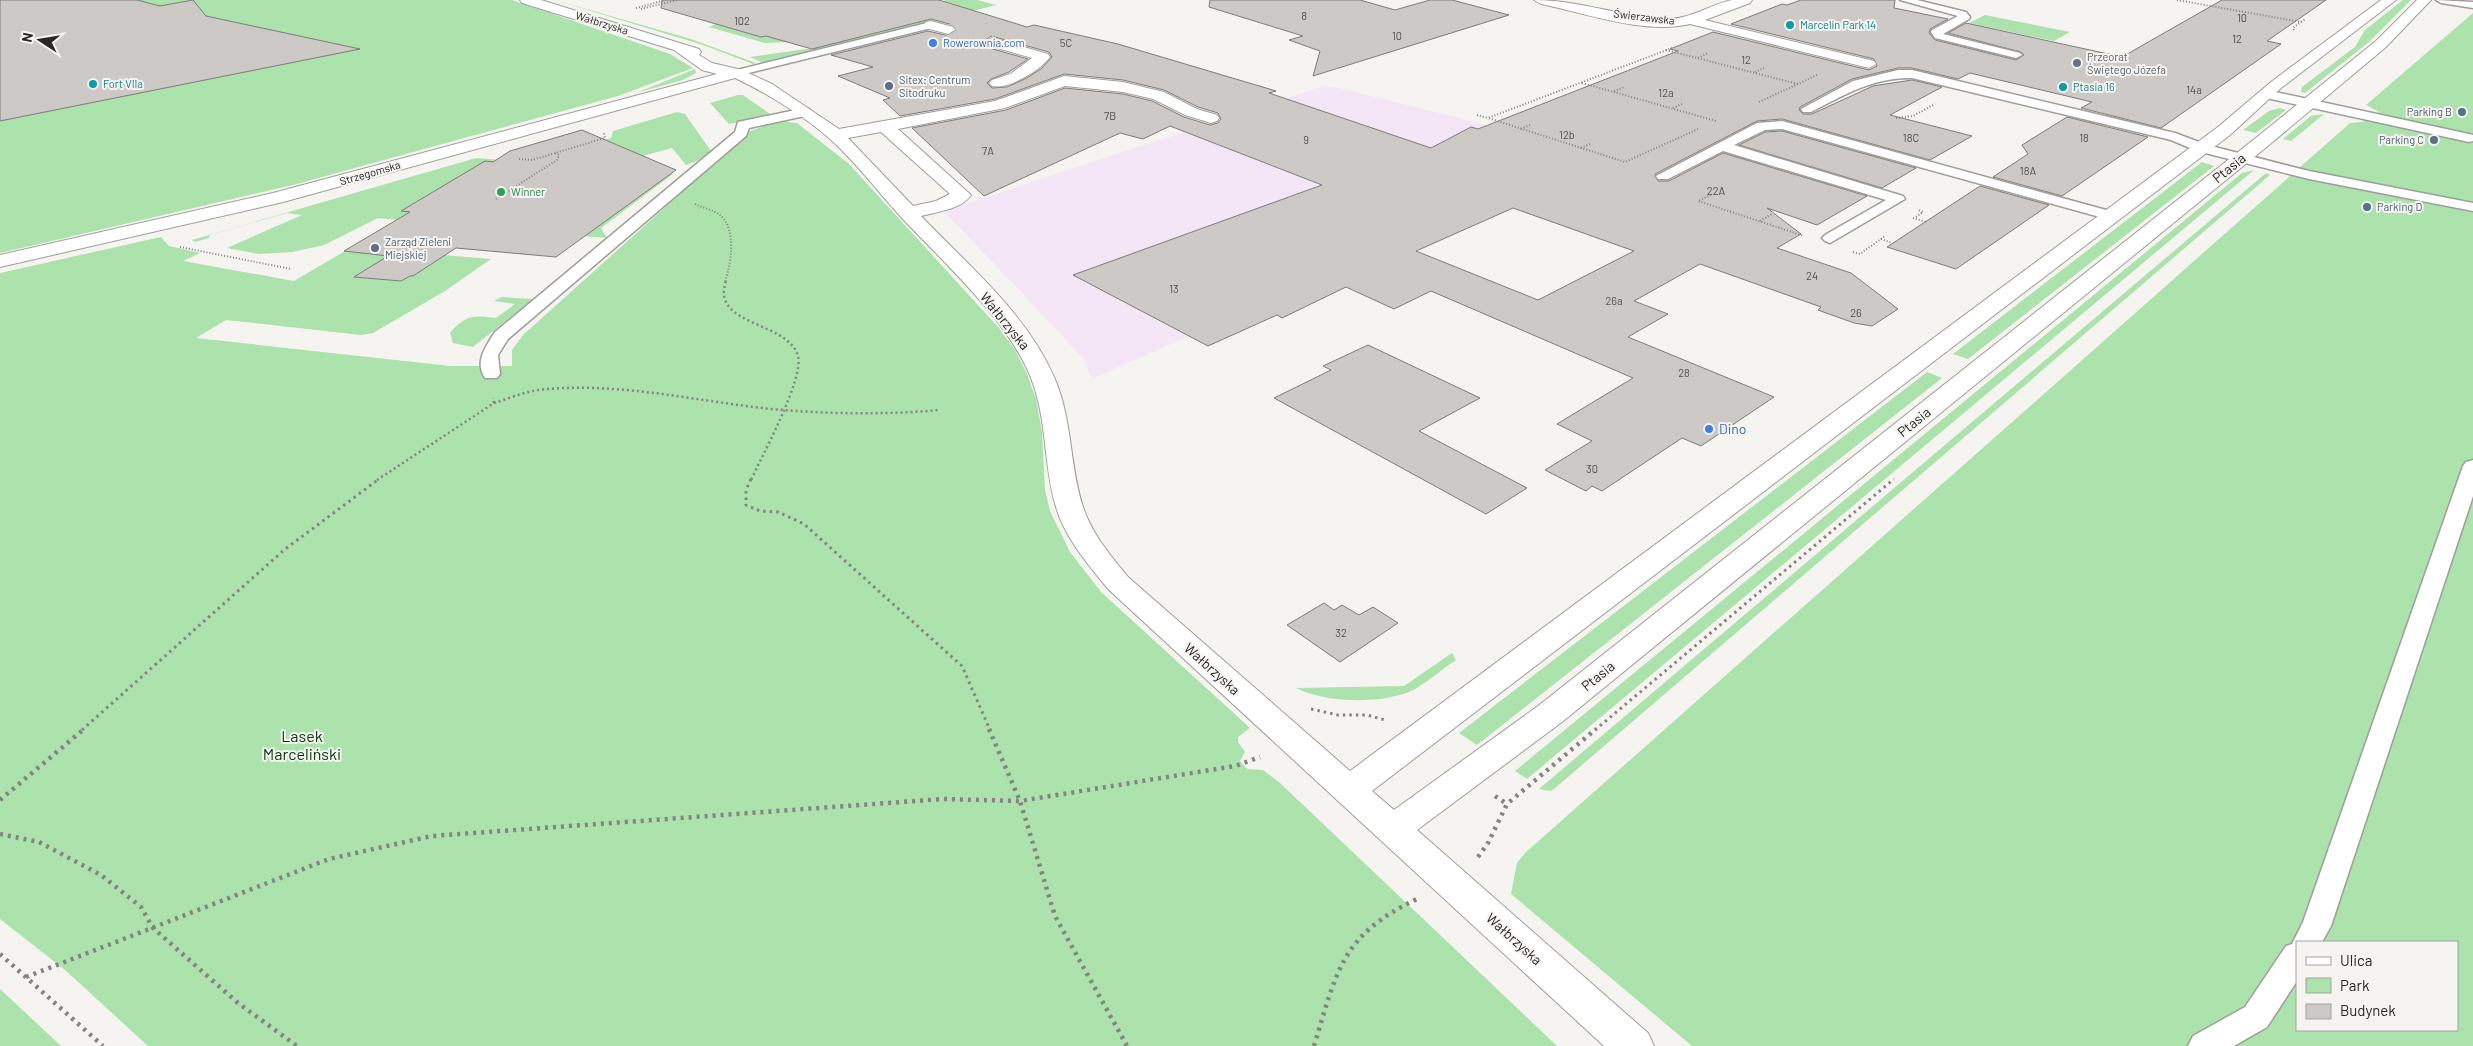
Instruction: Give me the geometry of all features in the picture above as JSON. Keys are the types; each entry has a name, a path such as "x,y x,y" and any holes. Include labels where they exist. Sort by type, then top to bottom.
{"street":[{"name":"Wałbrzyska","path":"528,0 676,46 707,67 737,73 767,87 836,135 1008,320 1025,343 1040,369 1054,412 1070,507 1097,557 1139,604 1633,1046"},
{"name":"Świerzawska","path":"1541,0 1650,20 1689,20 1745,0"},
{"path":"1348,791 2202,148 2242,117 2266,94 2389,0"},
{"name":"Ptasia","path":"1392,830 1550,714 2242,158 2381,44 2424,0"},
{"path":"1689,20 1869,64"},
{"name":"Wałbrzyska","path":"931,25 948,30"},
{"path":"992,42 1044,57 1016,77 997,84"},
{"name":"Strzegomska","path":"0,261 276,198 737,73"},
{"path":"836,135 999,105 1064,81 1123,87 1158,95 1191,112 1211,118"},
{"path":"885,126 962,194 942,205 908,213"}],"lane":[{"path":"1906,0 1955,11 1965,17 1936,32 1939,36 2016,55"},
{"path":"2441,0 2473,5"},
{"name":"Wałbrzyska","path":"737,73 931,25"},
{"path":"1807,109 1871,77 1891,72 1912,74 2174,137 2202,148 2308,174 2473,207"},
{"path":"2266,94 2469,138"},
{"path":"491,374 490,354 501,336 741,133 743,125 805,112"},
{"path":"1663,176 1762,126 1790,127 2112,216"},
{"path":"1722,146 1898,199 1830,238"},
{"path":"2307,941 2316,926 2473,466"},
{"path":"2204,1046 2256,1017 2296,957"}],"path":[{"path":"666,0 635,9 677,0"},
{"path":"2177,0 2301,22"},
{"path":"2294,30 2293,28 2306,19"},
{"path":"1488,118 1722,28"},
{"path":"1666,50 1798,84"},
{"path":"1697,58 1708,53"},
{"path":"1758,102 1852,59"},
{"path":"1755,72 1764,68"},
{"path":"1582,82 1716,121 1708,125"},
{"path":"1614,92 1625,87"},
{"path":"1672,108 1684,103"},
{"path":"1477,115 1625,162 1699,128"},
{"path":"1520,129 1530,125"},
{"path":"1580,148 1590,144"},
{"path":"496,199 556,160 559,155 554,153"},
{"path":"670,192 721,216 731,236 731,265 723,288 727,305 745,320 784,336 798,356 796,382 781,410 746,490 746,505 760,511 778,512 804,524 962,666 1020,801 1055,916 1126,1046"},
{"path":"1759,221 1772,214"},
{"path":"1913,218 1926,222"},
{"path":"1881,239 1892,243"},
{"path":"172,245 290,269"},
{"path":"491,374 494,403"},
{"path":"0,800 59,753 298,539 354,494 494,403 536,390 597,388 781,410 895,414 938,410"},
{"path":"26,977 329,859 432,836 943,800 1020,801 1234,766 1262,756"},
{"path":"0,834 39,842 101,875 141,907 153,928 238,1003 297,1046"},
{"path":"1314,1046 1335,977 1348,950 1368,928 1396,908 1416,899"},
{"path":"0,954 103,1046"}],"shaded area":[{"path":"1324,86 1340,88 1521,134 1579,166 1091,379 1085,360 944,211"}],"green space":[{"path":"0,0 512,0 670,54 693,68 618,96 293,185 0,253"},
{"path":"555,0 691,39 756,63 753,64 703,45"},
{"path":"945,0 977,0 996,5 766,64 750,57 820,47 920,18 931,21 937,19"},
{"path":"2403,0 2411,0 2369,42 2305,93 2301,92 2302,87 2355,47 2365,30"},
{"path":"2473,13 2473,1046 1692,1046 1511,894 1517,863 1525,853 2291,175 2306,177 2311,172 2299,168 2350,123 2366,121 2373,118 2379,112 2366,105"},
{"path":"1985,15 2070,32 2054,41 1969,23"},
{"path":"718,23 761,37 790,38 794,42 765,43 709,27"},
{"path":"695,69 696,73 683,80 636,93"},
{"path":"743,95 773,116 729,124 710,103"},
{"path":"2280,108 2286,110 2256,133 2243,130 2269,111"},
{"path":"677,112 685,114 711,151 697,161 686,165 672,148 617,163 581,147 611,138 613,131"},
{"path":"2324,114 2291,141 2283,139 2311,116"},
{"name":"Lasek Marceliński","path":"778,121 797,123 849,164 999,328 1015,350 1027,374 1036,399 1042,432 1045,490 1050,511 1070,552 1101,592 1250,728 1238,737 1238,742 1245,752 1240,761 1247,769 1263,770 1280,783 1557,1046 148,1046 65,970 0,919 0,273 161,237 169,246 200,253 183,261 294,281 398,220 378,218 324,245 292,252 259,254 227,248 302,215 287,213 210,235 209,238 195,242 192,240 476,158 673,174 601,228 607,238 483,227 442,255 491,259 445,291 373,333 361,335 226,320 196,338 450,366 512,366 512,350 523,335 750,131"},
{"path":"2202,162 2214,166 1968,359 1953,354"},
{"path":"2254,170 1527,779 1515,771 2242,173"},
{"path":"2266,173 2270,175 1554,789 1550,791 1539,789"},
{"path":"502,297 533,299 473,347 453,343 450,333 460,323 476,317 496,318 515,304 494,301"},
{"path":"1927,372 1942,378 1477,745 1459,733"},
{"path":"1452,653 1456,660 1425,682 1415,689 1388,698 1372,700 1338,699 1323,697 1296,688 1404,686"},
{"path":"0,989 61,1046 0,1046"}],"building":[{"name":"Fort VIIa","path":"0,0 137,0 160,6 193,0 206,16 360,49 0,121"},
{"path":"662,0 939,0 1027,27 1034,25 1118,44 1276,91 1269,93 1431,148 1471,127 1478,129 1678,51 1670,49 1713,32 1869,70 1877,66 1874,59 1731,24 1782,4 1787,5 1801,0 1895,0 1894,8 1948,19 1930,29 1929,33 1935,40 2016,60 2024,55 2021,52 1948,33 1966,23 2122,57 2222,0 2326,0 2267,41 2281,44 2161,128 2081,108 2092,102 1970,73 1958,79 1912,68 1898,68 1852,79 1800,107 1799,110 1803,114 1812,114 1873,86 1912,80 1942,87 1890,115 1972,136 1930,160 1782,119 1757,121 1655,174 1658,181 1669,181 1723,153 1867,196 1817,225 1767,208 1801,234 1777,248 1851,273 1898,309 1872,326 1854,323 1818,310 1821,307 1700,264 1634,301 1668,314 1628,337 1774,397 1701,446 1682,438 1602,491 1592,486 1586,491 1545,470 1592,441 1557,424 1633,378 1431,291 1394,309 1346,287 1282,318 1277,315 1208,346 1073,275 1322,185 1170,126 1143,139 1120,133 984,196 912,128 1006,110 1065,88 1123,94 1152,101 1184,117 1210,125 1218,123 1221,119 1218,113 1198,107 1164,90 1123,80 1064,74 995,99 900,116 883,100 890,98 838,76 873,67 831,55 928,31 949,36 957,30 953,25 931,19 812,49 766,36 761,37 661,8","holes":["991,36 1049,52 1052,57 1041,69 1025,79 1007,87 992,88 987,83 991,79 1009,72 1028,59 986,47 983,42","1513,208 1634,251 1538,300 1416,251"]},
{"path":"1210,0 1360,0 1395,10 1430,0 1452,0 1509,15 1313,76 1320,51 1289,40 1303,36 1209,7"},
{"path":"2067,117 2148,137 2062,196 1993,177 2028,154 2022,145"},
{"path":"582,130 676,170 556,257 456,248 413,276 401,281 354,277 388,256 344,251 410,212 401,211 485,161 493,162 510,151"},
{"path":"1782,131 1916,168 1882,188 1739,145 1765,132"},
{"path":"1980,186 2049,205 1956,269 1887,247"},
{"path":"1368,345 1480,398 1419,431 1527,488 1486,514 1274,398 1331,370 1323,366"},
{"path":"1324,603 1334,610 1342,605 1359,615 1373,607 1398,623 1340,662 1287,625"}],"tunnel":[{"path":"948,30 992,42"}],"place":[{"name":"Marcelin Park 14","path":"1790,25"},
{"name":"Rowerownia.com","path":"933,43"},
{"name":"Przeorat Świętego Józefa","path":"2077,63"},
{"name":"Fort VIIa","path":"93,84"},
{"name":"Sitex: Centrum Sitodruku","path":"889,86"},
{"name":"Ptasia 16","path":"2063,87"},
{"name":"Parking B","path":"2462,112"},
{"name":"Parking C","path":"2434,140"},
{"name":"Winner","path":"501,192"},
{"name":"Parking D","path":"2367,207"},
{"name":"Zarząd Zieleni Miejskiej","path":"375,248"},
{"name":"Dino","path":"1709,429"}]}
